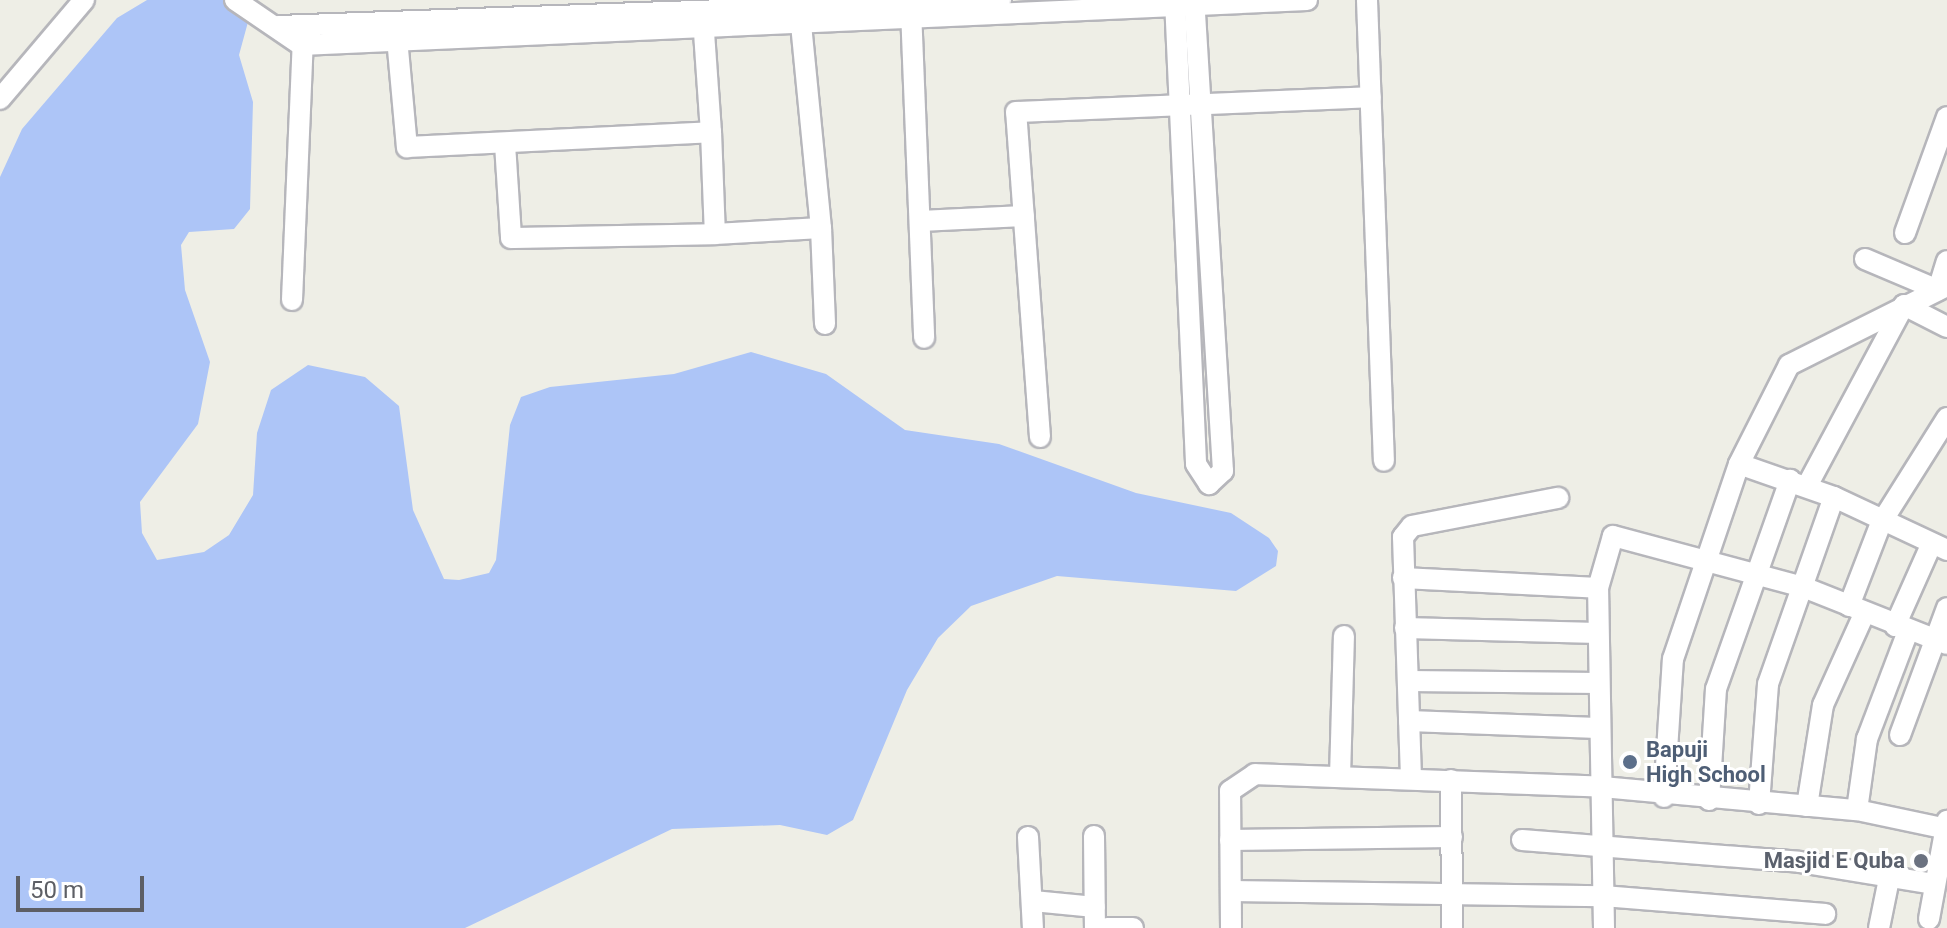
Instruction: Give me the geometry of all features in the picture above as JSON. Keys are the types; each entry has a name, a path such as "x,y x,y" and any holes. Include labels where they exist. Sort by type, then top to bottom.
{"street":[{"path":"0,99 84,0"},
{"path":"235,0 278,26 303,36 397,35 499,41 599,17"},
{"path":"397,35 496,10 703,22 911,10 1001,0"},
{"path":"911,10 1307,0"},
{"path":"1367,0 1384,461"},
{"path":"1185,4 1223,471 1209,484 1196,464 1192,106"},
{"path":"496,10 499,41"},
{"path":"911,10 924,338"},
{"path":"801,18 821,228 825,324"},
{"path":"703,22 715,234"},
{"path":"397,35 407,147 711,132"},
{"path":"292,300 303,36"},
{"path":"1040,437 1016,112 1371,97"},
{"path":"1905,233 1947,117"},
{"path":"505,144 511,238 715,234 821,228"},
{"path":"920,221 1024,216"},
{"path":"1865,259 1942,288"},
{"path":"1942,288 1947,261"},
{"path":"1664,797 1673,659 1739,464 1789,365 1942,288"},
{"path":"1904,305 1947,327"},
{"path":"1709,800 1716,689 1754,578 1798,483 1904,305"},
{"path":"1807,806 1823,705 1857,610 1881,523 1947,418"},
{"path":"1739,464 1834,497 1881,523 1942,545 1902,628 1867,739 1857,810"},
{"path":"1759,804 1768,684 1834,497"},
{"path":"1411,778 1403,537 1412,526 1558,498"},
{"path":"1604,928 1598,728 1598,588 1613,536 1754,578 1803,587 1941,642"},
{"path":"1403,578 1598,588"},
{"path":"1900,735 1941,642 1947,608"},
{"path":"1405,628 1598,633"},
{"path":"1340,777 1344,636"},
{"path":"1408,681 1599,683"},
{"path":"1409,721 1598,728"},
{"path":"1231,928 1230,791 1243,777 1411,778 1602,787 1664,797 1857,810 1946,826 1929,919"},
{"path":"1451,780 1452,928"},
{"path":"1094,836 1095,928"},
{"path":"1028,837 1033,928"},
{"path":"1230,840 1452,837"},
{"path":"1522,840 1799,862 1933,884"},
{"path":"1879,928 1889,879"},
{"path":"1231,891 1452,891 1603,896 1825,914"},
{"path":"1033,901 1095,907"},
{"path":"1107,928 1133,928"}],"water":[{"path":"147,0 254,0 239,55 253,102 250,209 234,229 189,232 181,245 185,290 210,362 198,424 140,502 142,533 157,560 204,552 229,535 253,495 257,433 271,390 308,365 365,377 399,406 413,510 444,579 459,580 489,573 496,560 510,425 521,397 550,387 674,374 751,352 826,374 905,430 999,444 1136,493 1231,513 1269,538 1278,551 1276,566 1236,591 1057,576 971,606 938,638 907,690 853,820 827,835 780,825 672,829 465,928 0,928 0,177 22,129 117,18"}],"place":[{"name":"Bapuji High School","path":"1630,762"},
{"name":"Masjid E Quba","path":"1921,861"}]}
